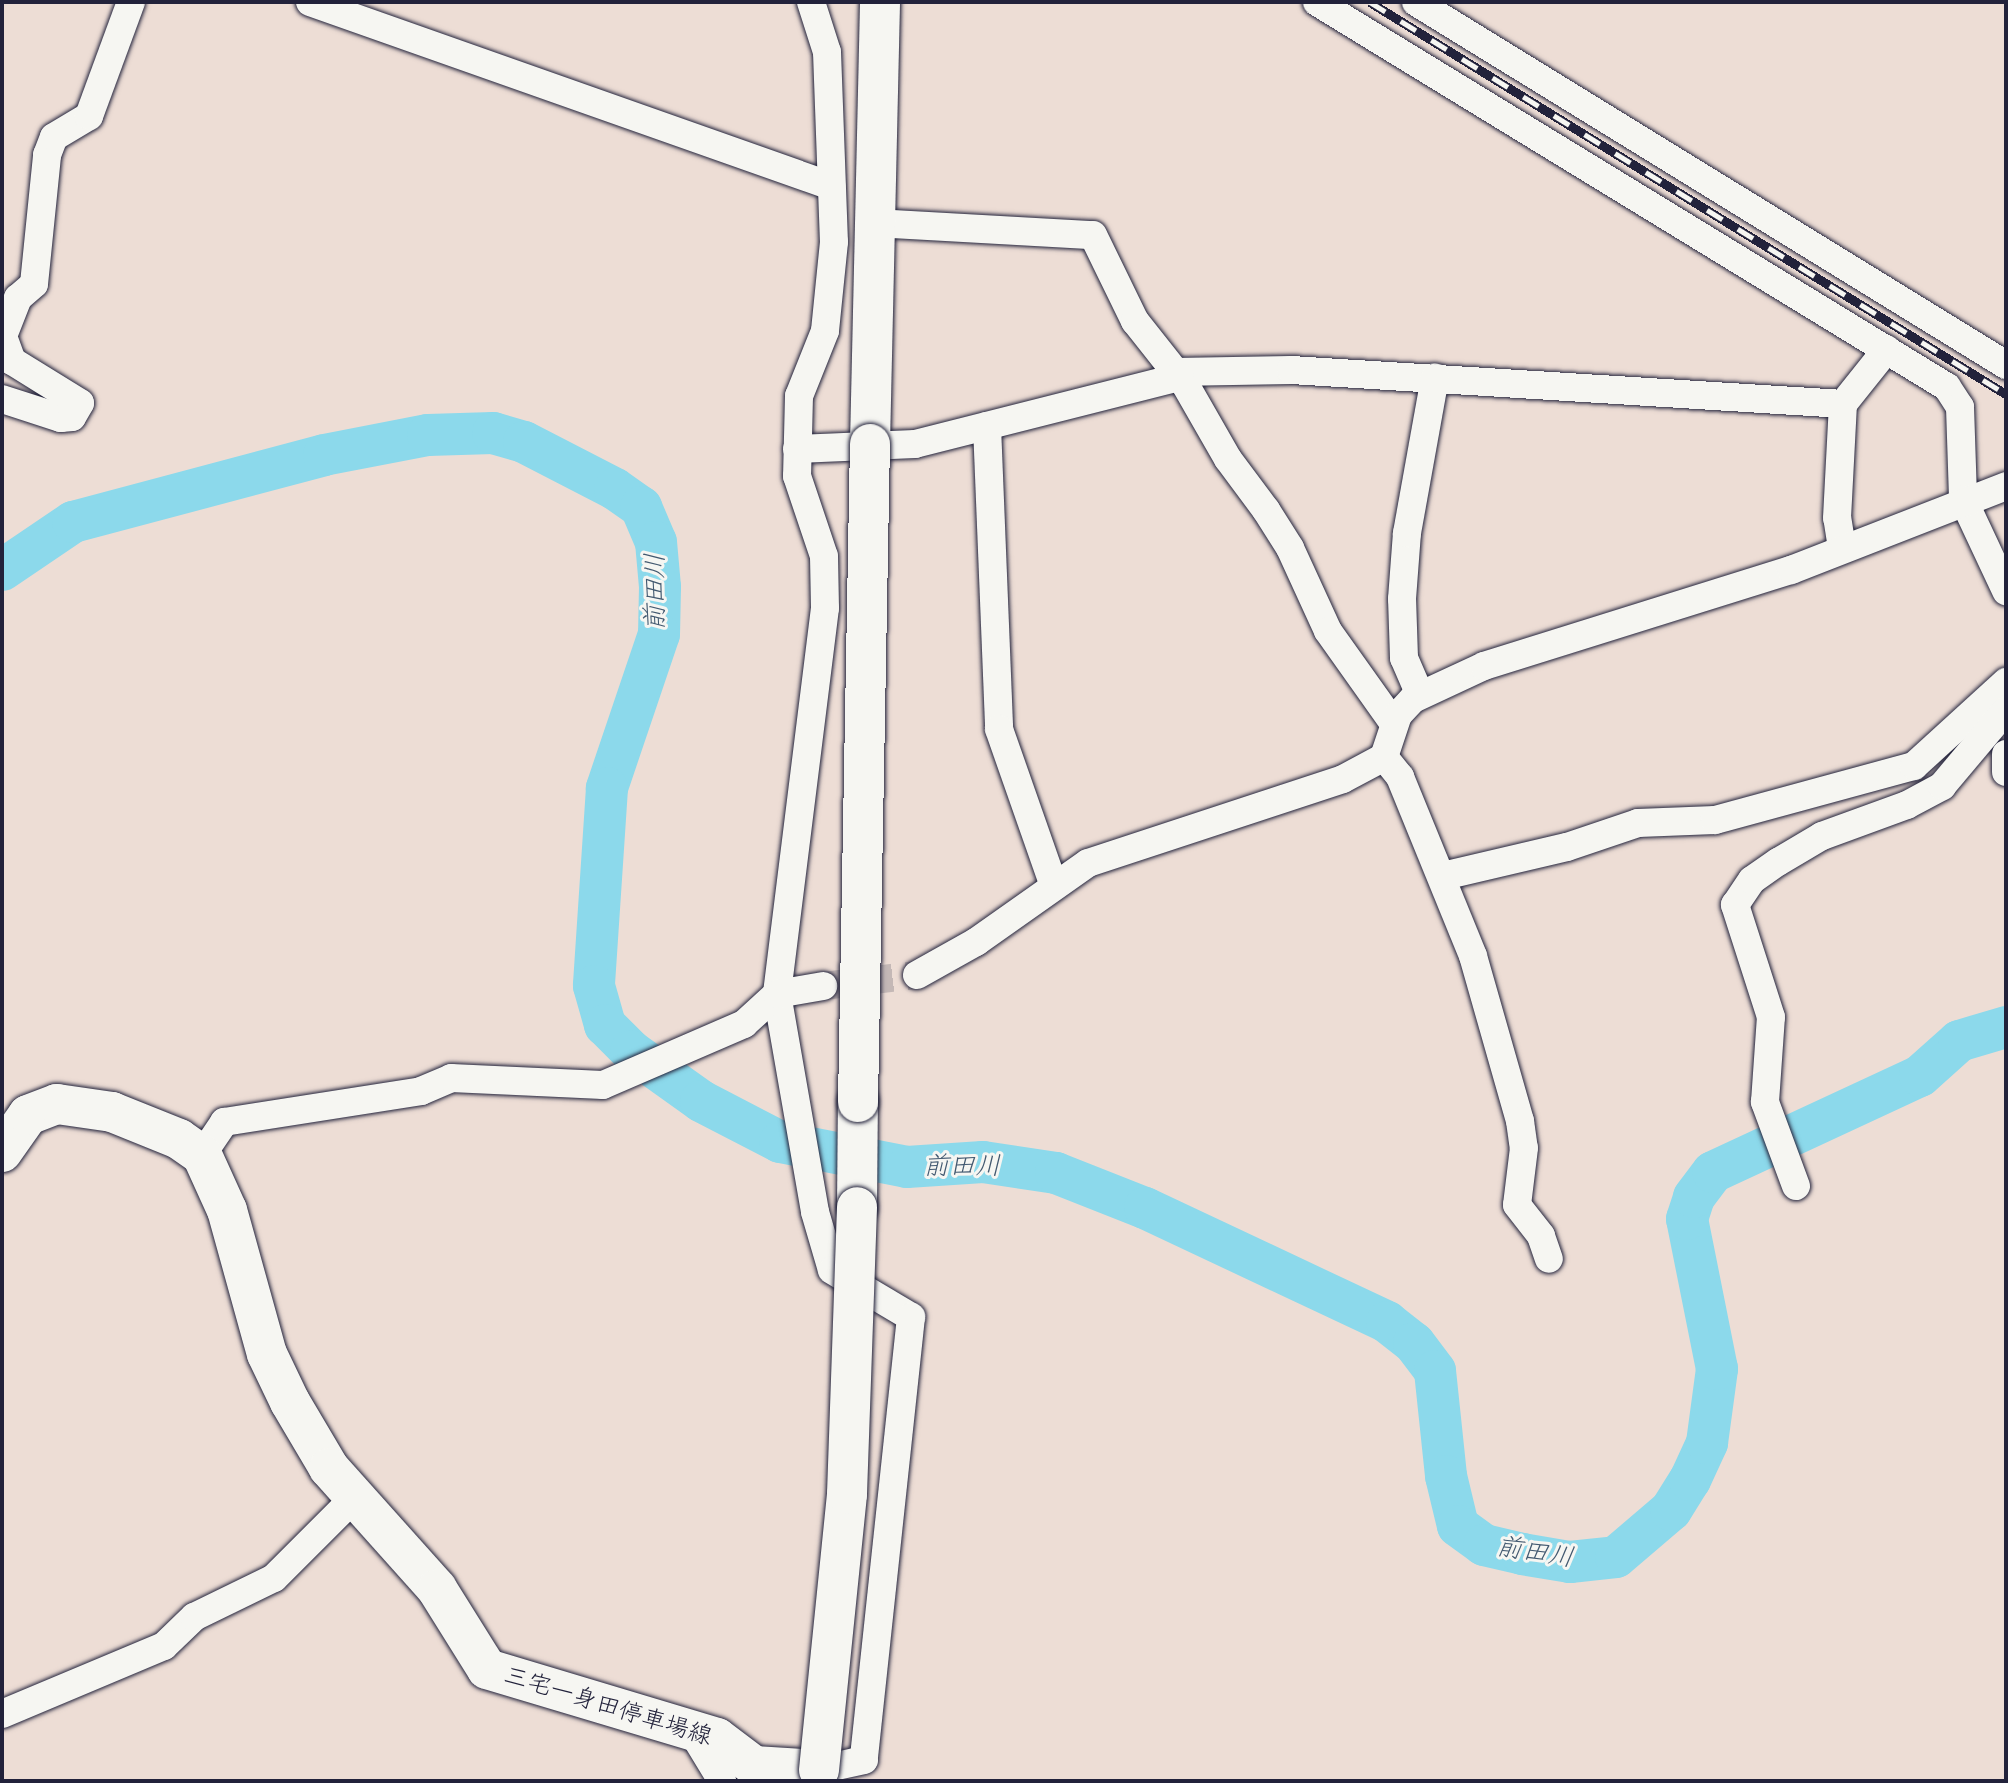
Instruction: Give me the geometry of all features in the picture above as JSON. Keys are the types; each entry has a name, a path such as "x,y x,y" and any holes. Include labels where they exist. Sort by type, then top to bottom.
{"street":[{"path":"2,399 61,418 72,417 80,403 12,361 3,336 18,298 34,284 47,155 54,137 89,116 131,2"},
{"path":"310,2 831,186"},
{"path":"811,2 827,52 831,186 830,306 799,396 797,449 798,491 824,556 825,608 777,994 815,1212 832,1270 911,1317 864,1760 818,1776 847,1494 870,444 880,2"},
{"path":"1317,2 1887,349 1956,398 1963,499 2006,591"},
{"path":"1416,2 2006,365"},
{"path":"875,223 1093,235 1135,321 1177,375 1290,548 1328,631 1394,724"},
{"path":"1842,548 1837,518 1843,404 1887,349"},
{"path":"797,449 915,444 1177,375 1275,370 1843,404"},
{"path":"1420,695 1404,658 1402,599 1407,533 1435,378"},
{"path":"987,426 999,729 1053,883"},
{"path":"917,975 1003,924 1053,883 1113,852 1343,779 1384,757 1394,724 1420,695 1484,666 1791,570 1963,499 2006,486"},
{"path":"1443,876 1567,847 1638,823 1715,820 1914,766 2006,682"},
{"path":"1793,1176 1765,1102 1771,1017 1736,915 1739,896 1778,862 1822,836 1907,805 1942,786 2006,710"},
{"path":"2006,754 2006,772"},
{"path":"1384,757 1400,777 1443,876 1491,1010 1524,1148 1517,1205 1541,1236 1549,1259"},
{"path":"2,1152 28,1115 57,1104 112,1112 179,1139 202,1155 224,1122 421,1091 451,1078 603,1085 634,1076 744,1024 777,994 823,986"},
{"name":"三宅一身田停車場線","path":"202,1155 227,1210 267,1354 329,1468 437,1589 487,1669 730,1743 754,1766 818,1776"},
{"path":"2,1714 164,1646 194,1617 274,1578 356,1496"},
{"path":"691,1730 722,1781"}],"waterway":[{"name":"前田川","path":"2,570 73,522 324,455 428,435 493,433 524,442 615,489 641,507 656,542 660,587 659,634 607,788 594,986 605,1025 631,1051 701,1101 780,1142 907,1167 983,1162 1056,1173 1145,1208 1387,1322 1414,1343 1435,1371 1446,1476 1458,1526 1484,1545 1522,1554 1570,1562 1616,1557 1671,1510 1690,1480 1707,1443 1717,1369 1687,1219 1694,1197 1713,1172 1920,1076 1959,1041 2006,1027"}],"tunnel":[{"path":"823,986 917,975"}],"railway":[{"path":"1370,2 2006,394"}]}
